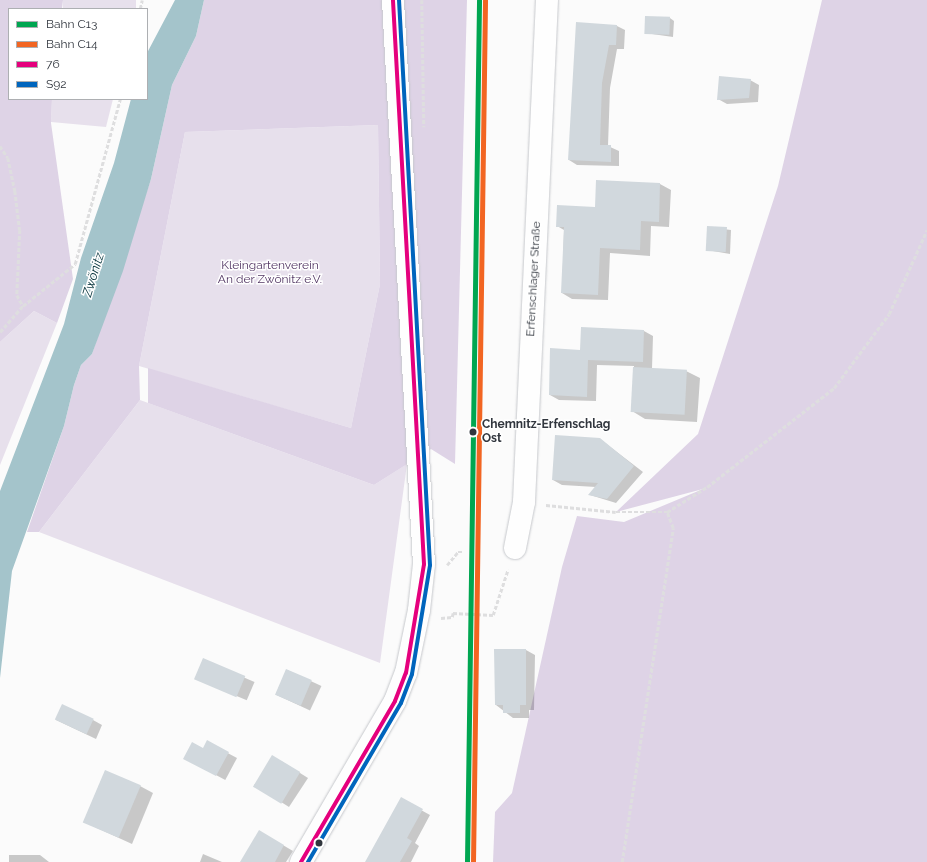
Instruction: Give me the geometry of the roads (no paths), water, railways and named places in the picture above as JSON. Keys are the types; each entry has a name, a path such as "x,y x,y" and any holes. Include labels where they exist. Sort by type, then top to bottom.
{"main road":[{"path":"301,862 395,701 406,673 420,603 424,564 393,0"},
{"name":"Erfenschlager Straße","path":"515,548 524,502 547,5"}],"water":[{"name":"Zwönitz","path":"175,0 204,0 196,36 172,85 151,179 123,271 92,354 81,365 74,385 64,426 12,571 0,678 0,491 64,324 81,258 114,163 131,100 148,100 148,51"}],"rail line":[{"name":"C13","path":"467,862 479,0"},
{"name":"C14","path":"473,862 485,0"}],"place":[{"name":"Chemnitz-Erfenschlag Ost","path":"473,432"}],"park label":[{"name":"Kleingartenverein An der Zwönitz e.V.","path":"270,273"}]}
